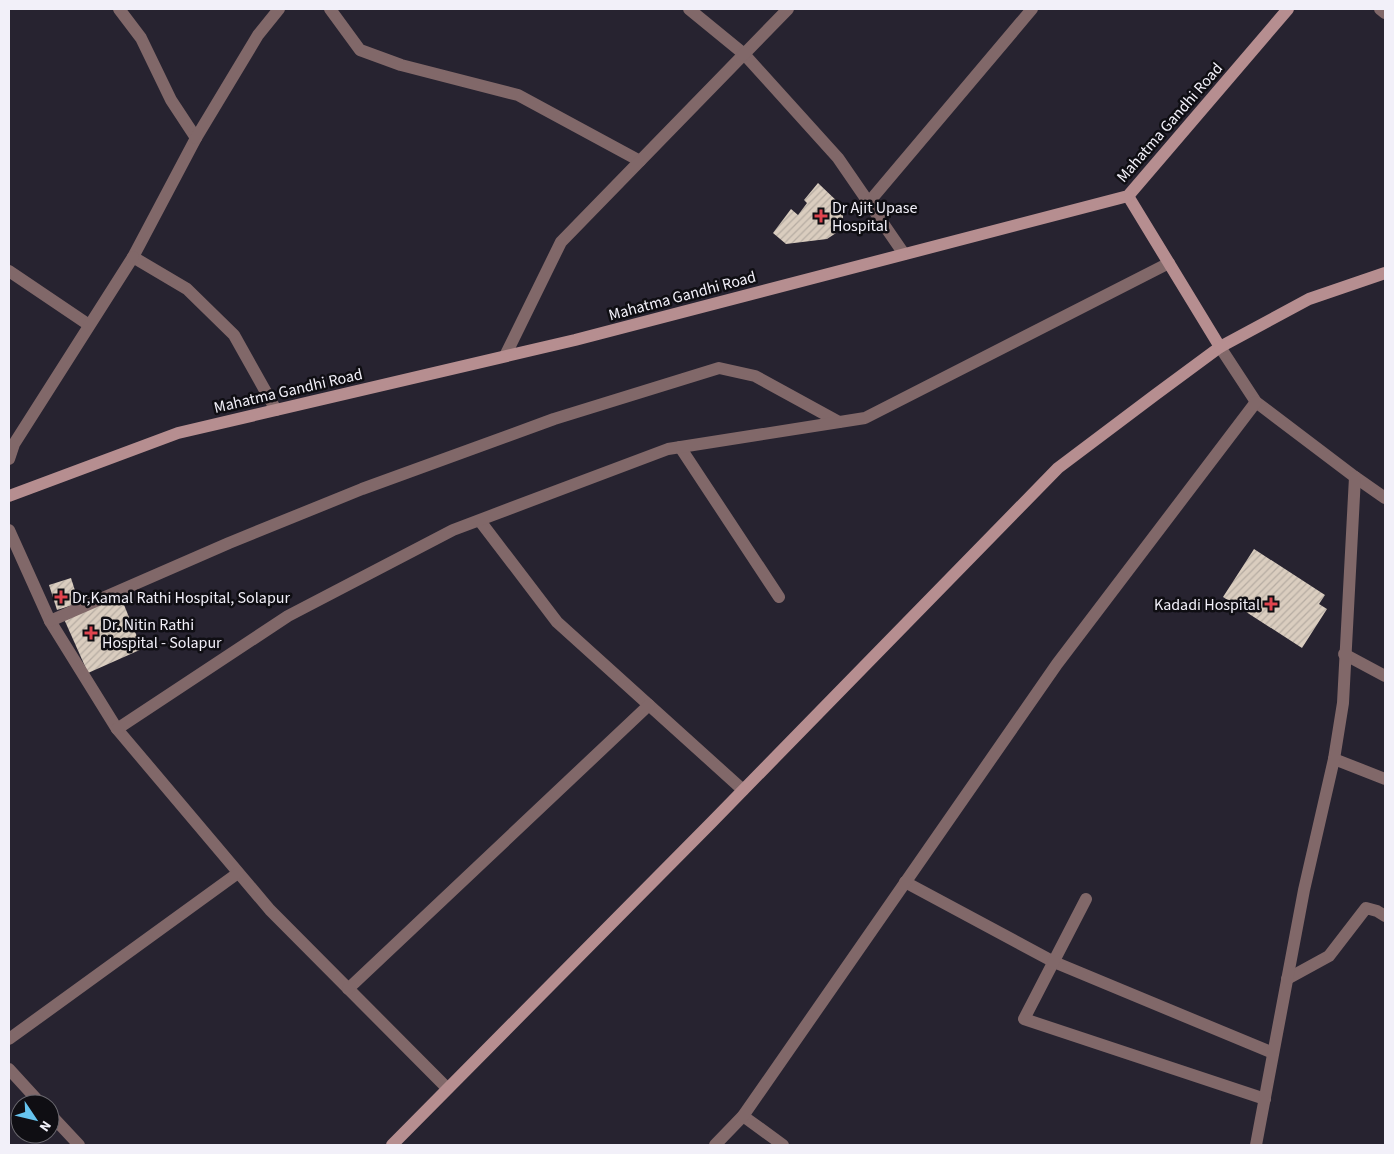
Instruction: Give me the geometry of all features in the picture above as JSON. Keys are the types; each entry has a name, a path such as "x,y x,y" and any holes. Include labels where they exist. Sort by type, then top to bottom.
{"street":[{"path":"119,9 141,38 171,100 196,138"},
{"path":"9,459 14,444 133,257 196,138 258,35 279,9"},
{"path":"330,9 360,50 401,65 518,95 640,160"},
{"path":"689,9 744,54 838,158 904,254"},
{"path":"505,356 562,242 788,9"},
{"path":"869,202 1032,9"},
{"name":"Mahatma Gandhi Road","path":"9,496 178,433 575,340 1128,196 1288,9"},
{"path":"1380,9 1385,13"},
{"path":"1128,196 1220,348 1256,402 1385,498"},
{"path":"133,257 187,289 234,335 276,410"},
{"path":"117,729 288,616 453,530 668,449 865,418 1168,262"},
{"path":"9,271 89,325"},
{"path":"392,1145 744,790 1058,468 1220,348 1309,299 1384,275"},
{"path":"50,621 229,543 362,489 554,419 719,368 756,376 839,422"},
{"path":"715,1145 742,1116 1057,664 1256,402"},
{"path":"680,447 779,597"},
{"path":"1256,1145 1304,890 1334,759 1342,703 1355,477"},
{"path":"480,521 557,622 744,790"},
{"path":"9,530 50,621 117,729 270,910 447,1088"},
{"path":"1344,654 1385,676"},
{"path":"348,989 650,705"},
{"path":"1334,759 1385,779"},
{"path":"9,1040 238,873"},
{"path":"905,882 1054,962 1273,1053"},
{"path":"1086,899 1024,1019 1265,1099"},
{"path":"1287,979 1329,956 1366,908 1377,911 1385,916"},
{"path":"9,1069 32,1094"},
{"path":"742,1116 783,1145"},
{"path":"60,1125 78,1145"}],"building":[{"path":"818,183 841,205 843,223 836,233 827,239 786,244 773,233 791,209 798,215 807,203 804,200"},
{"path":"1254,549 1325,595 1319,604 1327,609 1302,648 1223,597"},
{"path":"71,578 79,603 57,610 49,585"},
{"path":"120,595 142,649 88,673 64,619"}],"place":[{"name":"Dr Ajit Upase Hospital","path":"821,216"},
{"name":"Dr,Kamal Rathi Hospital, Solapur","path":"61,597"},
{"name":"Kadadi Hospital","path":"1271,604"},
{"name":"Dr. Nitin Rathi Hospital - Solapur","path":"91,633"}]}
